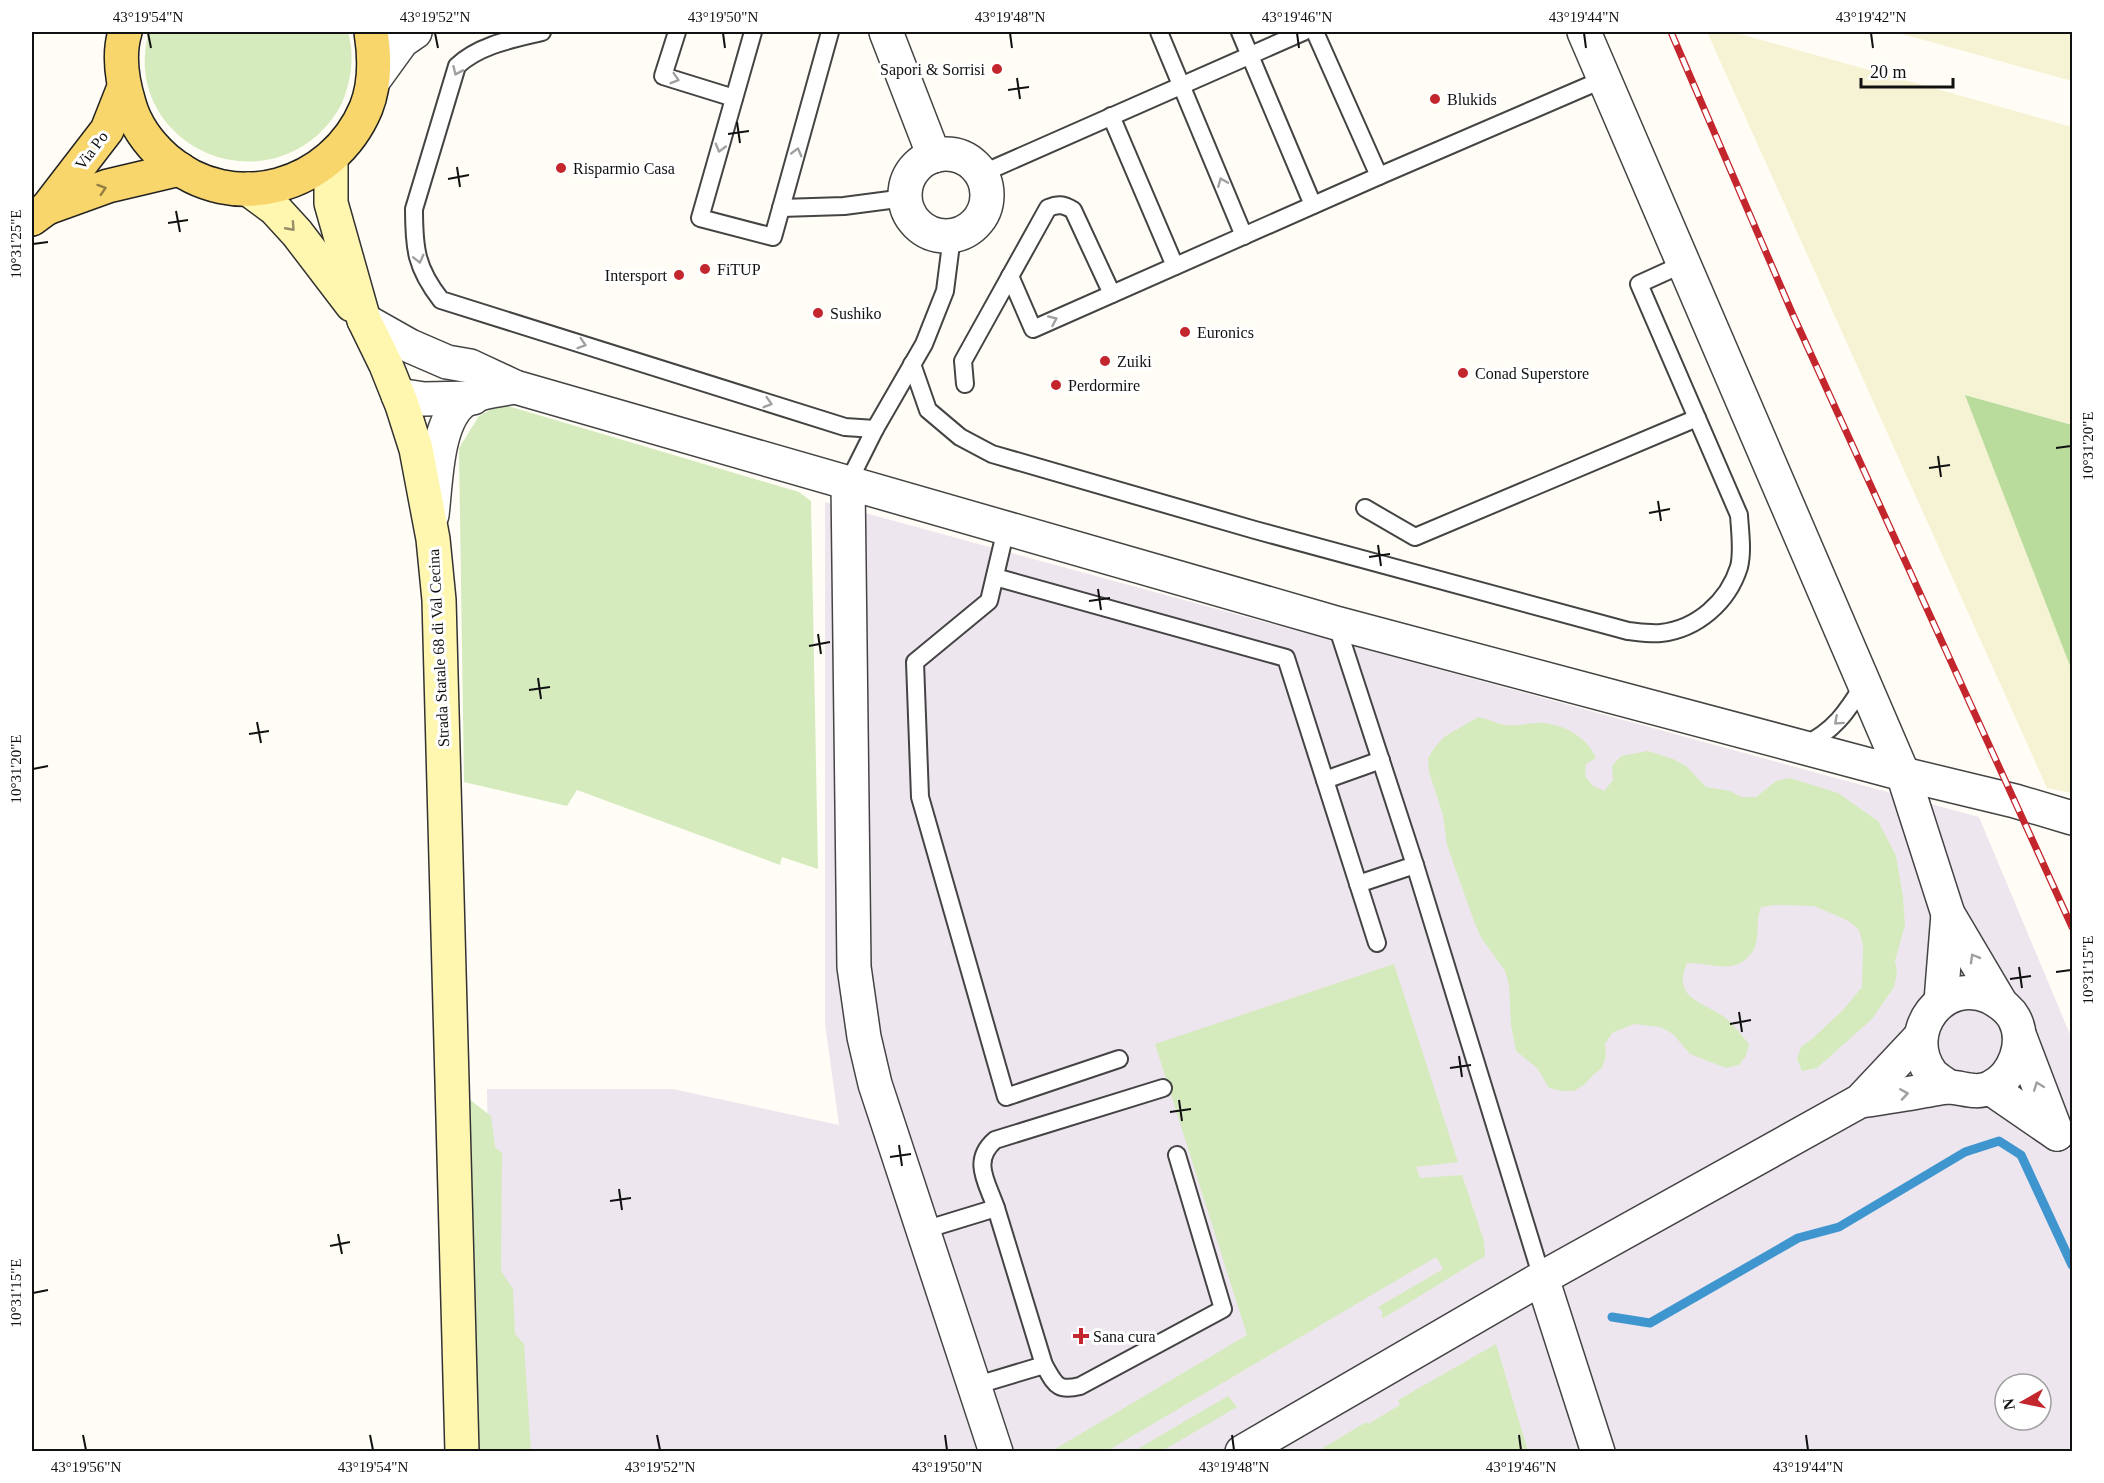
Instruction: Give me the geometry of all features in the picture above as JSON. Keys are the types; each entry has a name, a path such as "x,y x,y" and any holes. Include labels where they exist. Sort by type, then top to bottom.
{"main road":[{"name":"Strada Statale 68 di Val Cecina","path":"125,32 121,61 124,87 131,112 143,134 158,151 180,169 212,184 248,189 276,186 296,180 331,157 355,130 367,106 373,81 375,55 371,32"},
{"name":"Via Po","path":"39,213 107,130 124,87"},
{"name":"Strada Statale 68 di Val Cecina","path":"331,157 331,203 364,320 398,395 416,449 431,528 439,600 462,1452"},
{"name":"Via Po","path":"39,213 108,186 180,169"},
{"name":"Strada Statale 68 di Val Cecina","path":"248,189 275,209 297,233 364,320"}],"street":[{"path":"373,81 402,41 415,32"},
{"path":"886,32 934,156"},
{"path":"1584,32 1903,774 1948,914 2000,1002 2014,1017 2019,1037 2057,1134 1990,1088"},
{"path":"947,154 960,156 972,163 981,174 986,186 987,200 984,213 976,224 965,232 952,236 939,236 921,227 908,211 905,198 907,185 912,172 922,162 934,156 947,154"},
{"path":"364,320 410,346 447,362 470,366 515,387 1336,623 2073,818"},
{"path":"398,395 424,372 447,362"},
{"path":"431,528 438,463 447,422 462,403 486,392 515,387"},
{"path":"398,395 432,399 473,398"},
{"path":"848,483 854,967 864,1037 875,1084 996,1452"},
{"path":"1941,1001 1948,914"},
{"path":"1949,1087 1932,1074 1922,1056 1921,1036 1927,1016 1941,1001 1961,993 1981,993 2000,1002"},
{"path":"1242,1452 1542,1278 1860,1101 1921,1036"},
{"path":"1860,1101 1949,1087 1969,1092 1990,1088 2006,1076 2017,1058 2019,1037"},
{"path":"1542,1278 1598,1452"}],"lane":[{"path":"542,32 469,54 457,66 414,209 414,233 418,261 426,281 441,300 845,427 875,429"},
{"path":"677,32 663,76 734,98"},
{"path":"753,32 700,218 773,237 830,32"},
{"path":"1159,32 1244,236"},
{"path":"1240,32 1313,205"},
{"path":"981,174 1303,32"},
{"path":"1315,32 1379,176"},
{"path":"1010,276 1033,329 1604,79"},
{"path":"1111,116 1175,266"},
{"path":"781,208 844,206 905,198"},
{"path":"964,384 963,361 1048,208 1058,204 1073,210 1112,294"},
{"path":"848,483 875,429 924,344 945,291 952,236"},
{"path":"912,364 928,410 960,437 992,454 1255,530 1628,631 1660,633 1683,627 1708,615 1729,590 1739,566 1741,543 1739,515 1639,284 1683,264"},
{"path":"1365,508 1415,537 1697,418"},
{"path":"1006,529 988,601 915,662 920,797 1006,1097 1119,1059"},
{"path":"994,577 1286,658 1377,943"},
{"path":"1336,623 1415,865 1542,1278"},
{"path":"1802,747 1818,739 1846,714 1864,684"},
{"path":"1325,780 1381,760"},
{"path":"1358,884 1415,865"},
{"path":"1163,1088 995,1140 986,1147 980,1163 1044,1365 1056,1385 1067,1389 1080,1386 1223,1309 1177,1155"},
{"path":"924,1230 996,1208"},
{"path":"974,1386 1044,1365"}],"shaded area":[{"path":"1707,32 1733,32 2072,127 2072,425 1966,395 2072,671 2072,793 2047,788"},
{"path":"1895,32 2072,32 2072,81"},
{"path":"825,502 1979,817 2072,1039 2072,1451 492,1451 487,1089 673,1089 839,1125 825,1024"}],"green space":[{"path":"149,32 348,32 352,59 348,86 335,115 322,131 306,144 275,158 244,162 214,156 188,142 166,122 151,96 145,66"},
{"path":"1965,395 2072,425 2072,671"},
{"path":"501,404 799,492 811,501 818,869 782,857 780,865 577,790 567,806 464,782 459,448 479,416"},
{"path":"1478,717 1505,725 1551,724 1574,733 1587,744 1596,758 1586,764 1585,776 1593,786 1604,791 1613,780 1612,766 1621,756 1648,751 1686,766 1706,787 1730,791 1741,797 1756,797 1776,781 1790,778 1838,793 1878,821 1896,856 1905,925 1895,961 1897,973 1894,987 1872,1019 1817,1068 1802,1071 1797,1059 1801,1047 1843,1010 1862,987 1863,945 1859,930 1849,921 1814,906 1761,907 1756,946 1743,962 1728,966 1687,963 1683,975 1683,984 1691,997 1727,1019 1749,1044 1746,1056 1739,1065 1726,1068 1690,1054 1673,1034 1660,1027 1634,1024 1612,1033 1605,1044 1606,1056 1602,1068 1584,1085 1574,1091 1549,1088 1537,1068 1516,1051 1511,1025 1509,985 1505,971 1482,939 1475,924 1447,845 1443,815 1429,772 1428,758 1435,747 1444,737"},
{"path":"1394,964 1458,1162 1416,1167 1420,1178 1462,1175 1484,1241 1485,1256 1382,1319 1382,1311 1378,1307 1443,1269 1436,1257 1107,1451 1050,1452 1247,1335 1155,1044"},
{"path":"465,1096 491,1116 495,1147 502,1153 501,1271 513,1289 515,1334 524,1344 531,1451 473,1451"},
{"path":"1496,1344 1528,1451 1318,1451 1366,1422 1368,1424 1400,1405 1398,1400"},
{"path":"1228,1396 1237,1407 1162,1451 1134,1451"}],"waterway":[{"path":"1612,1317 1650,1323 1798,1238 1839,1227 1965,1152 1999,1141 2021,1155 2072,1265"}],"railway":[{"path":"1671,32 1793,315 2072,927"}],"place":[{"name":"Sapori & Sorrisi","path":"997,69"},
{"name":"Blukids","path":"1435,99"},
{"name":"Risparmio Casa","path":"561,168"},
{"name":"FiTUP","path":"705,269"},
{"name":"Intersport","path":"679,275"},
{"name":"Sushiko","path":"818,313"},
{"name":"Euronics","path":"1185,332"},
{"name":"Zuiki","path":"1105,361"},
{"name":"Conad Superstore","path":"1463,373"},
{"name":"Perdormire","path":"1056,385"},
{"name":"Sana cura","path":"1081,1336"}]}
